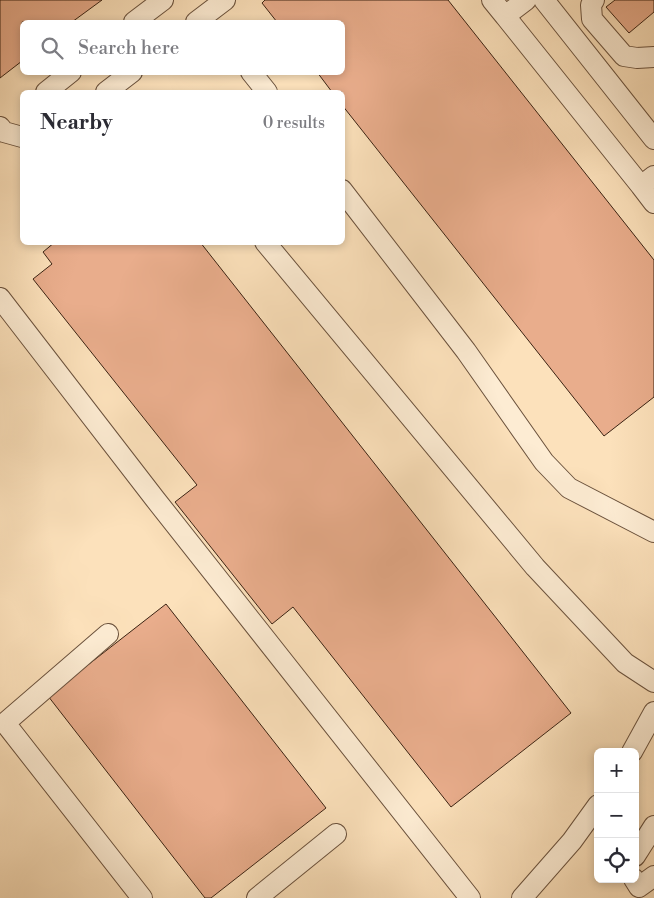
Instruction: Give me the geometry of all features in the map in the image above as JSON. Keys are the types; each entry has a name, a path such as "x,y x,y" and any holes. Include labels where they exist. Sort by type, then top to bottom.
{"street":[{"path":"137,20 163,0"},
{"path":"204,20 225,0"},
{"path":"492,0 647,181 654,203"},
{"path":"505,16 526,0"},
{"path":"544,0 654,139"},
{"path":"594,0 591,6 592,18 624,56 637,58 654,57"},
{"path":"48,90 67,75"},
{"path":"109,90 128,75"},
{"path":"253,75 265,90"},
{"path":"0,127 4,132 20,136"},
{"path":"345,194 466,351 544,462 569,488 654,532"},
{"path":"268,245 536,567 625,664 654,682"},
{"path":"0,298 154,499 470,898"},
{"path":"108,634 5,722 142,898"},
{"path":"634,748 654,712"},
{"path":"522,898 572,841 594,811"},
{"path":"639,850 654,826"},
{"path":"257,898 336,834"}],"building":[{"path":"0,0 102,0 75,20 20,20 20,63 0,78"},
{"path":"265,0 448,0 654,260 654,397 604,436 345,109 345,90 330,90 319,75 345,75 345,20 275,20 262,3"},
{"path":"615,0 654,0 654,12 629,33 606,7"},
{"path":"51,245 202,245 571,713 451,807 293,607 272,624 175,502 197,485 33,279 52,264 43,252"},
{"path":"166,604 326,808 211,898 205,898 48,696"}]}
